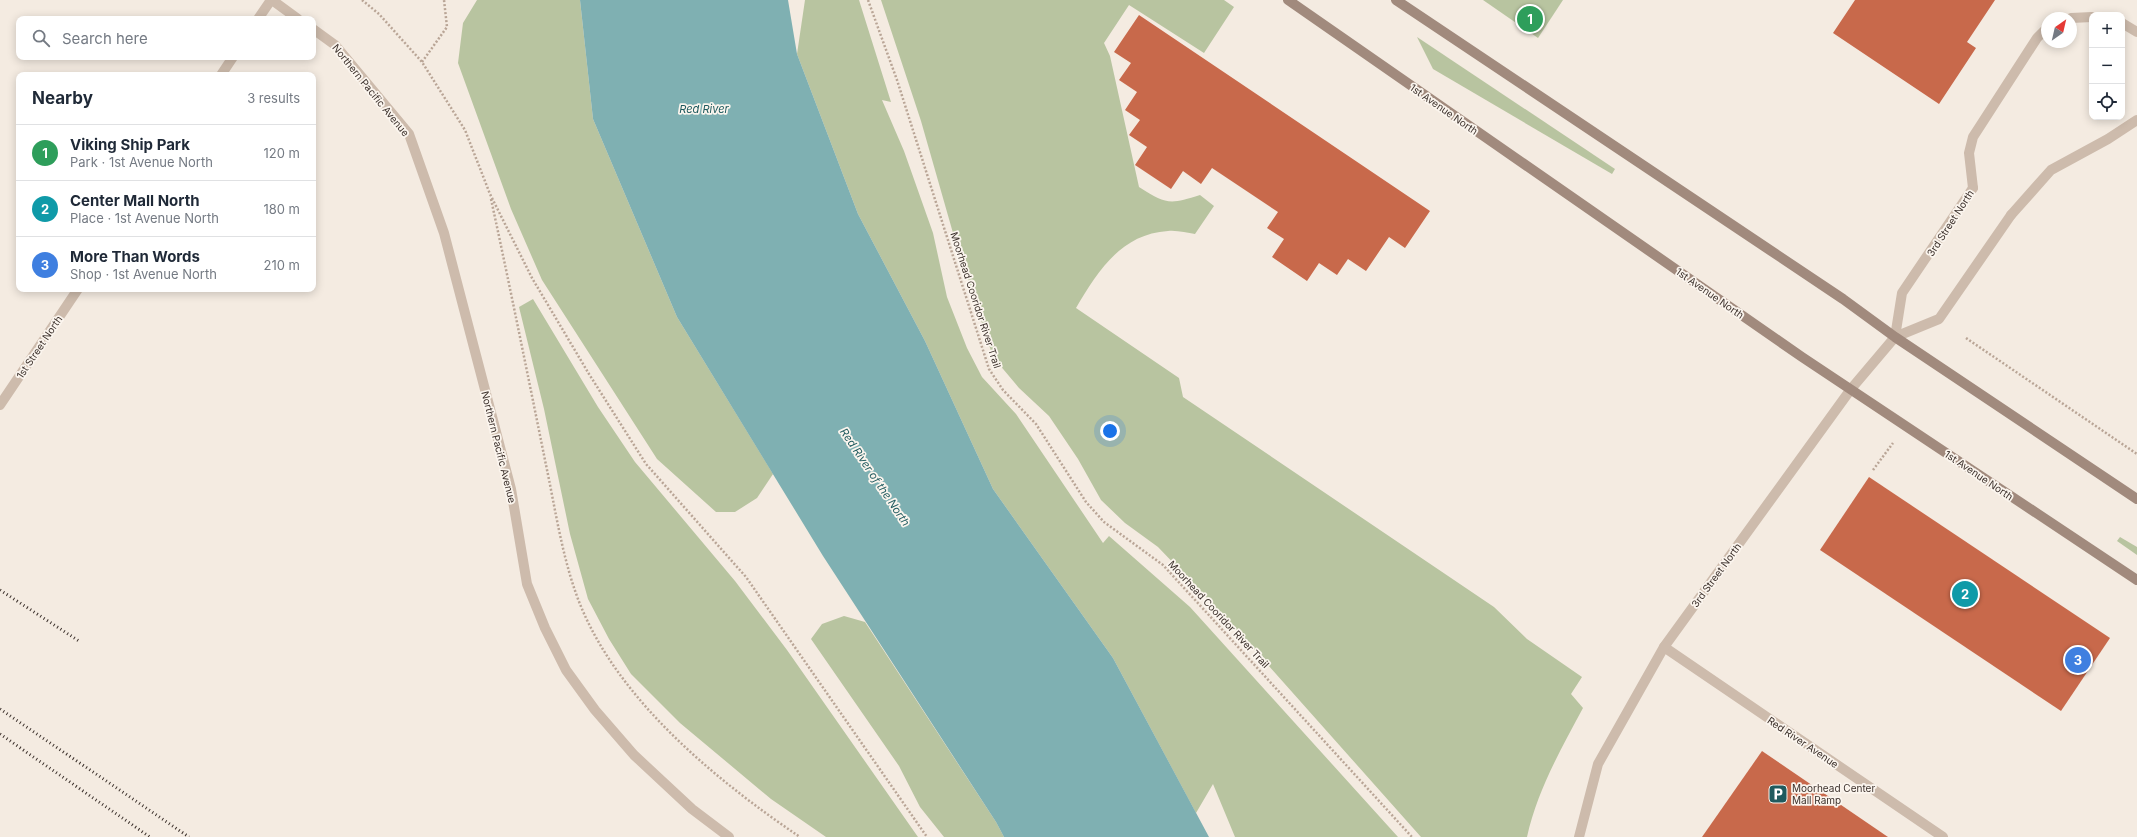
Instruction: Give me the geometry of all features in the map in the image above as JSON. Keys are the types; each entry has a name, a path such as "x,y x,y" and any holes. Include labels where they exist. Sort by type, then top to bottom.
{"main road":[{"name":"1st Avenue North","path":"1288,0 1802,357 2137,580"},
{"path":"1396,0 1837,295 1896,337 2137,499"}],"street":[{"path":"260,16 271,0 294,16"},
{"path":"2077,18 2089,17"},
{"path":"2125,25 2137,32"},
{"name":"Northern Pacific Avenue","path":"316,31 335,44 409,134 444,233 511,489 527,584 545,628 566,670 595,710 634,755 692,809 730,837"},
{"name":"3rd Street North","path":"1896,337 1902,293 1973,188 1969,153 1973,137 2041,34"},
{"path":"223,72 231,60"},
{"name":"3rd Street North","path":"1578,837 1598,764 1664,648 1851,389 1896,337 1939,319 2011,215 2051,170 2108,139 2137,120"},
{"name":"1st Street North","path":"0,405 76,292"},
{"name":"Red River Avenue","path":"1664,648 1943,837"}],"path":[{"path":"362,0 379,14 422,62 466,130 490,194 532,278 589,374 646,464 746,577 928,837"},
{"path":"422,62 447,26 444,0"},
{"name":"Moorhead Cooridor River Trail","path":"868,0 897,80 989,369 1003,390 1036,424 1086,502 1104,522 1163,565 1412,837"},
{"path":"490,194 570,574 580,602 601,644 626,685 665,728 729,786 800,837"},
{"path":"1966,338 2137,454"},
{"path":"1873,470 1896,439"}],"green space":[{"path":"477,0 580,0 593,119 677,317 773,474 757,498 735,512 716,512 657,459 542,280 511,209 458,63 463,23"},
{"path":"805,0 859,0 891,102 882,100 904,151 933,233 947,297 967,348 982,377 1016,414 1103,543 1109,536 1190,607 1398,837 1235,837 1213,784 1196,813 1113,658 993,489 925,341 858,214 797,54"},
{"path":"881,0 1224,0 1234,7 1204,53 1129,5 1104,43 1110,56 1139,187 1162,200 1168,201 1181,200 1200,195 1214,206 1195,234 1171,231 1151,234 1137,239 1124,247 1102,268 1076,308 1179,378 1183,397 1494,607 1527,639 1582,677 1571,694 1583,708 1543,787 1531,820 1527,837 1421,837 1228,620 1158,547 1125,523 1101,500 1078,459 1049,416 1019,388 993,357 955,240 921,121"},
{"path":"1483,0 1563,0 1538,38"},
{"path":"1417,37 1615,169 1612,174 1433,69"},
{"path":"533,299 598,407 635,462 735,581 787,650 918,837 826,837 771,799 680,723 631,674 609,639 588,599 570,534 544,409 519,307"},
{"path":"2120,537 2137,547 2137,555 2117,541"},
{"path":"844,616 865,622 996,822 1004,837 944,837 920,807 899,766 811,639 822,624"}],"water":[{"name":"Red River","path":"580,0 788,0 797,54 858,214 925,341 993,489 1113,658 1209,837 1004,837 996,822 823,556 677,317 593,119"}],"building":[{"path":"1855,0 1995,0 1967,42 1976,48 1939,104 1833,33"},
{"path":"1139,15 1430,211 1405,248 1389,237 1366,271 1348,259 1337,275 1319,263 1307,281 1272,257 1284,239 1267,228 1278,212 1212,168 1201,184 1183,171 1171,189 1135,165 1147,147 1129,135 1140,120 1125,110 1137,92 1119,80 1131,63 1114,52"},
{"path":"1869,477 2110,638 2061,711 1820,550"},
{"name":"Moorhead Center Mall Ramp","path":"1762,751 1888,837 1702,837"}],"railway":[{"path":"0,590 79,641"},
{"path":"0,709 189,837"},
{"path":"0,734 150,837"}],"place":[{"name":"Viking Ship Park","path":"1530,19"},
{"name":"Center Mall North","path":"1965,594"},
{"name":"More Than Words","path":"2078,660"},
{"name":"Moorhead Center Mall Ramp","path":"1778,794"}],"water label":[{"name":"Red River of the North","path":"875,477"}]}
